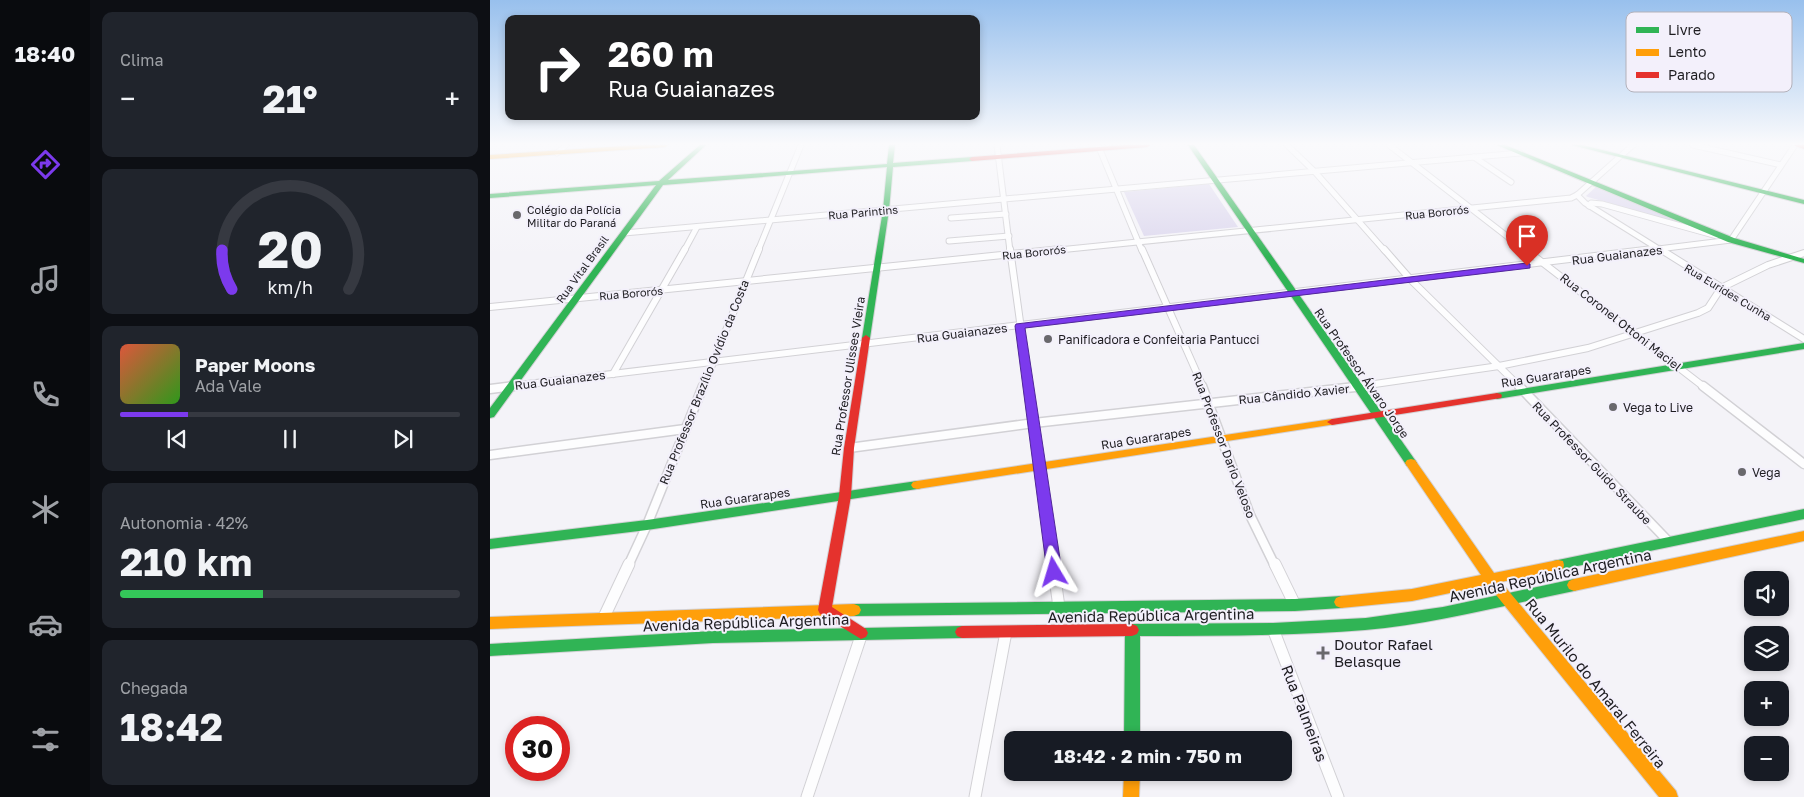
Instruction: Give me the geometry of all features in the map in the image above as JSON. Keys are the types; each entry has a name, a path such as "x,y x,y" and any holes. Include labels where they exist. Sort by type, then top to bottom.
{"street":[{"path":"490,196 671,182"},
{"name":"Rua Professor Brazílio Ovídio da Costa","path":"604,617 647,525 785,182"},
{"name":"Rua Professor Ulisses Vieira","path":"825,610 844,496 849,448 886,210 888,182"},
{"path":"1002,182 1059,607"},
{"name":"Rua Professor Dario Veloso","path":"1113,182 1210,404 1250,515 1295,605"},
{"name":"Rua Parintins","path":"624,233 1202,182"},
{"name":"Rua Professor Álvaro Jorge","path":"1216,182 1377,416 1499,588"},
{"name":"Rua Professor Guido Straube","path":"1324,182 1411,280 1525,392 1669,542"},
{"name":"Rua Coronel Ottoni Maciel","path":"1438,182 1804,464"},
{"path":"1725,182 1804,202"},
{"path":"1731,240 1770,182"},
{"name":"Rua Vital Brasil","path":"490,415 661,183"},
{"path":"1577,195 1590,183 1731,240"},
{"name":"Rua Bororós","path":"490,307 1358,220 1570,198 1577,195"},
{"name":"Rua Eurides Cunha","path":"1577,195 1590,206 1657,249 1804,339"},
{"path":"1590,206 1591,203 1602,204 1804,261"},
{"path":"951,218 1006,214"},
{"path":"613,374 663,290 697,227"},
{"path":"949,241 1009,236"},
{"name":"Rua Guaianazes","path":"490,389 1545,264 1731,240"},
{"name":"Rua Cândido Xavier","path":"849,448 1034,423 1358,387 1499,366 1573,352 1636,334 1703,311 1708,308 1721,288 1768,265 1804,253"},
{"name":"Rua Guararapes","path":"490,544 647,525 1222,440 1679,368 1804,346"},
{"path":"490,455 685,429"},
{"name":"Avenida República Argentina","path":"490,623 604,617 825,610 1334,604 1389,598 1491,579 1804,514"},
{"name":"Avenida República Argentina","path":"490,650 713,637 862,633 1273,629 1388,622 1508,599 1804,536"},
{"name":"Rua Murilo do Amaral Ferreira","path":"1499,588 1670,797"},
{"path":"807,797 862,633 825,610"},
{"name":"Rua Palmeiras","path":"1273,629 1338,797"},
{"path":"1132,731 1133,631"},
{"path":"975,797 1006,632"},
{"path":"1131,797 1132,781"}],"shaded area":[{"path":"1209,184 1238,227 1144,236 1124,192"},
{"path":"1596,187 1599,187 1696,228 1586,196"}],"traffic: fast":[{"path":"490,415 662,182"},
{"path":"490,196 670,182"},
{"path":"866,338 889,182"},
{"path":"1217,182 1411,463"},
{"path":"1590,182 1731,240 1804,261"},
{"path":"1724,182 1804,202"},
{"path":"1497,396 1804,346"},
{"path":"490,544 647,525 917,485"},
{"path":"1558,565 1804,514"},
{"path":"1132,630 1273,629 1366,624 1443,613 1574,585"},
{"path":"854,610 1295,605 1341,602"},
{"path":"1132,731 1133,631"},
{"path":"490,650 713,637 962,632"}],"traffic: slow":[{"path":"917,485 1332,422"},
{"path":"1411,463 1491,579 1670,797"},
{"path":"1574,585 1804,536"},
{"path":"1341,602 1412,595 1558,565"},
{"path":"490,623 854,610"},
{"path":"1131,797 1132,781"}],"traffic: jam":[{"path":"861,633 825,610 845,496 849,448 866,338"},
{"path":"1332,422 1497,396"},
{"path":"962,632 1132,630"}],"place":[{"name":"Colégio da Polícia Militar do Paraná","path":"517,215"},
{"name":"Panificadora e Confeitaria Pantucci","path":"1048,339"},
{"name":"Vega to Live","path":"1613,407"},
{"name":"Vega","path":"1742,472"},
{"name":"Doutor Rafael Belasque","path":"1323,653"}],"route":[{"path":"1054,572 1020,326 1527,266"}]}
